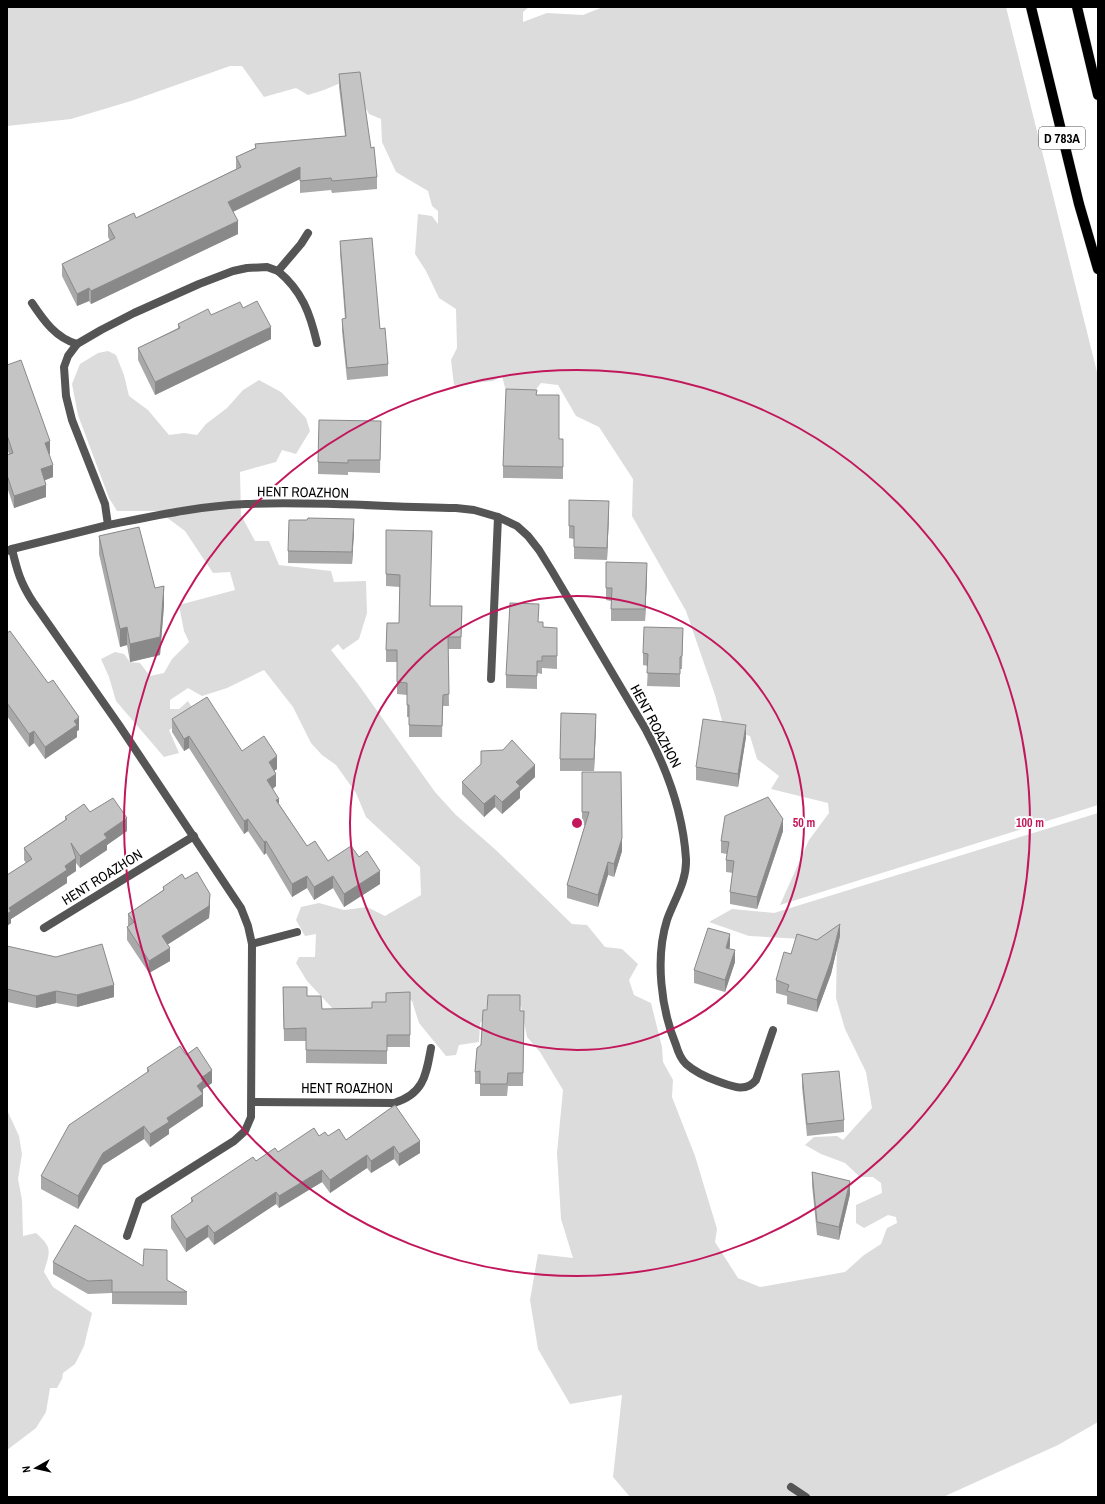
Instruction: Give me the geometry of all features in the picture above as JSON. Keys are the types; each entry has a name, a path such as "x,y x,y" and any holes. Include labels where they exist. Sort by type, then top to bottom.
{"main road":[{"name":"D 783A","path":"1030,7 1079,204 1098,269"},
{"path":"1077,7 1098,95"}],"street":[{"path":"278,271 301,244 308,233"},
{"path":"108,525 105,504 72,420 66,396 64,367 68,356 77,344 134,313 199,284 234,271 258,267 278,271 298,292 309,315 317,343"},
{"path":"32,303 46,323 59,336 67,341 77,344"},
{"name":"HENT ROAZHON","path":"127,1236 139,1201 234,1141 245,1131 251,1118 252,944 248,926 241,908 119,725 86,680 26,591 9,550 108,525 197,508 245,504 456,508 474,510 498,517 517,526 528,536 552,571 646,730 670,778 680,819 686,861 684,877 668,919 663,937 662,975 666,1015 671,1034 679,1053 685,1063 696,1072 709,1078 744,1088 752,1085 756,1080 773,1030"},
{"path":"491,679 498,517"},
{"name":"HENT ROAZHON","path":"44,928 194,836"},
{"path":"252,944 297,932"},
{"name":"HENT ROAZHON","path":"252,1102 394,1103 405,1099 414,1093 422,1084 426,1073 431,1048"},
{"path":"791,1487 806,1497"}],"shaded area":[{"path":"7,7 529,7 523,12 523,22 547,13 583,15 603,7 1006,7 1098,376 1098,805 780,905 809,840 829,813 828,803 771,789 779,776 757,759 750,736 724,728 715,695 686,611 632,516 633,479 599,427 576,416 558,385 541,383 530,397 508,399 502,376 493,381 454,385 451,360 457,348 456,309 439,298 426,271 415,254 418,214 432,216 438,224 438,211 432,206 428,191 396,172 382,142 381,119 369,114 350,79 308,95 296,88 264,97 242,66 230,66 131,101 71,119 7,126"},
{"path":"108,351 116,355 124,375 129,396 148,410 169,435 184,433 197,435 206,424 227,408 243,390 259,380 281,392 306,418 310,431 296,454 282,450 276,462 240,472 241,515 255,541 269,541 279,565 331,571 334,582 366,581 367,613 359,639 343,650 338,644 331,650 358,684 435,792 456,815 497,851 572,924 587,925 605,947 622,949 638,964 629,980 634,995 651,1003 662,1047 663,1062 673,1080 672,1097 695,1156 717,1229 715,1242 738,1278 760,1287 845,1272 864,1255 881,1244 887,1228 897,1223 896,1217 888,1215 864,1228 856,1223 856,1205 882,1193 881,1183 873,1177 860,1177 845,1163 821,1154 805,1145 814,1137 837,1136 843,1140 872,1108 866,1072 845,1029 836,998 837,941 749,936 709,922 732,909 774,913 1098,813 1098,1422 1058,1445 943,1497 630,1497 613,1477 622,1395 570,1404 538,1349 530,1300 538,1254 573,1258 561,1219 557,1153 563,1090 540,1052 527,1037 521,1006 487,1006 484,1019 480,1023 479,1042 459,1045 456,1055 446,1056 419,1023 412,1001 399,995 381,1009 335,1011 307,981 296,963 299,957 315,957 316,934 305,936 296,920 301,907 319,903 344,910 367,907 385,916 421,895 420,867 366,817 356,793 336,765 322,755 311,743 293,707 264,670 227,688 202,696 188,688 170,700 170,709 179,709 188,701 196,714 169,730 179,753 164,757 116,701 109,677 101,659 115,652 124,654 130,662 140,663 150,676 164,673 172,659 189,642 184,631 179,605 235,590 230,572 213,573 185,531 158,511 117,511 109,498 78,415 72,384 80,364 98,353"},
{"path":"7,1110 19,1136 22,1154 18,1179 22,1200 23,1236 36,1233 45,1242 48,1246 49,1254 44,1272 53,1287 92,1313 84,1346 75,1364 63,1373 62,1379 57,1388 50,1388 46,1412 36,1428 7,1450"}],"building":[{"path":"360,72 371,148 374,147 377,177 332,181 331,178 300,181 300,167 228,202 238,221 91,291 89,288 77,294 62,264 115,238 108,225 134,213 136,218 241,167 236,157 256,148 255,144 346,136 339,74"},
{"path":"372,238 380,329 385,328 388,364 347,368 342,319 346,318 340,241"},
{"path":"257,301 271,327 155,382 138,348 180,328 178,324 208,309 211,315 240,302 243,308"},
{"path":"21,360 50,441 45,443 53,465 41,469 46,485 14,496 7,475 7,455 13,453 7,435 7,365"},
{"path":"506,389 537,390 536,395 559,395 559,439 563,439 563,467 503,466"},
{"path":"319,420 381,421 380,460 348,460 348,463 318,462"},
{"path":"569,500 609,501 607,548 574,547 574,526 569,526"},
{"path":"308,518 354,519 352,552 288,551 289,520 307,520"},
{"path":"139,527 155,588 164,586 160,637 130,644 127,627 120,629 99,536"},
{"path":"386,530 432,531 430,606 462,606 461,637 448,637 449,694 443,695 442,726 409,725 407,683 397,682 397,650 386,650 387,623 399,623 400,575 386,574"},
{"path":"606,562 647,563 645,609 611,609 612,588 606,588"},
{"path":"510,603 539,604 538,622 543,622 543,627 557,628 557,656 542,656 542,661 537,661 537,676 506,675"},
{"path":"644,627 683,628 680,674 647,673 648,654 643,653"},
{"path":"10,631 48,683 53,680 79,717 74,721 77,725 45,747 34,731 29,734 7,703 7,633"},
{"path":"207,697 242,751 264,736 277,756 269,762 276,774 267,780 279,799 276,800 307,846 315,841 328,861 351,846 359,857 367,851 380,871 344,894 333,876 314,887 307,876 292,884 266,841 264,842 248,819 244,821 189,736 184,739 172,719"},
{"path":"561,713 596,714 594,759 560,759"},
{"path":"703,719 746,725 738,774 696,767"},
{"path":"512,740 535,765 516,782 520,786 502,802 495,795 484,804 462,782 481,764 481,751 503,750"},
{"path":"582,772 621,772 622,838 614,864 608,862 598,895 567,885 589,812 582,812"},
{"path":"768,797 783,819 757,897 730,892 734,861 726,860 729,842 721,841 725,816"},
{"path":"113,798 127,818 104,834 107,838 80,856 71,843 76,858 65,866 67,870 9,908 11,911 7,914 7,875 32,859 24,848 67,819 65,817 84,804 90,812"},
{"path":"197,872 210,894 209,906 162,936 170,948 149,961 127,927 134,922 128,914 164,890 163,887 182,874 185,879"},
{"path":"840,924 831,961 817,1000 787,991 789,985 776,980 784,952 791,954 797,934 817,940"},
{"path":"708,928 730,934 726,948 735,950 725,980 694,970"},
{"path":"102,944 114,985 77,995 56,991 36,996 7,989 7,946 56,957"},
{"path":"283,987 307,987 307,996 321,996 322,1009 372,1008 372,1002 386,1002 386,993 410,992 410,1035 387,1035 387,1051 306,1050 306,1028 284,1029"},
{"path":"488,995 520,995 520,1011 524,1011 523,1073 508,1073 507,1084 480,1084 480,1071 475,1072 477,1048 481,1045 483,1010 487,1010"},
{"path":"180,1046 186,1055 197,1047 212,1070 201,1078 203,1081 197,1086 203,1094 167,1118 169,1122 150,1134 144,1126 103,1153 78,1196 41,1176 69,1125 149,1071 147,1068"},
{"path":"839,1071 844,1120 807,1124 802,1074"},
{"path":"395,1105 420,1141 399,1154 394,1146 371,1161 367,1155 330,1180 322,1170 279,1196 276,1192 214,1233 208,1225 186,1239 171,1216 193,1201 191,1198 253,1157 256,1161 275,1148 278,1152 314,1128 319,1136 325,1132 328,1136 339,1129 346,1140"},
{"path":"812,1172 850,1181 839,1227 817,1222"},
{"path":"75,1225 143,1266 144,1249 167,1250 167,1280 187,1292 112,1292 112,1280 88,1281 53,1262"}]}
